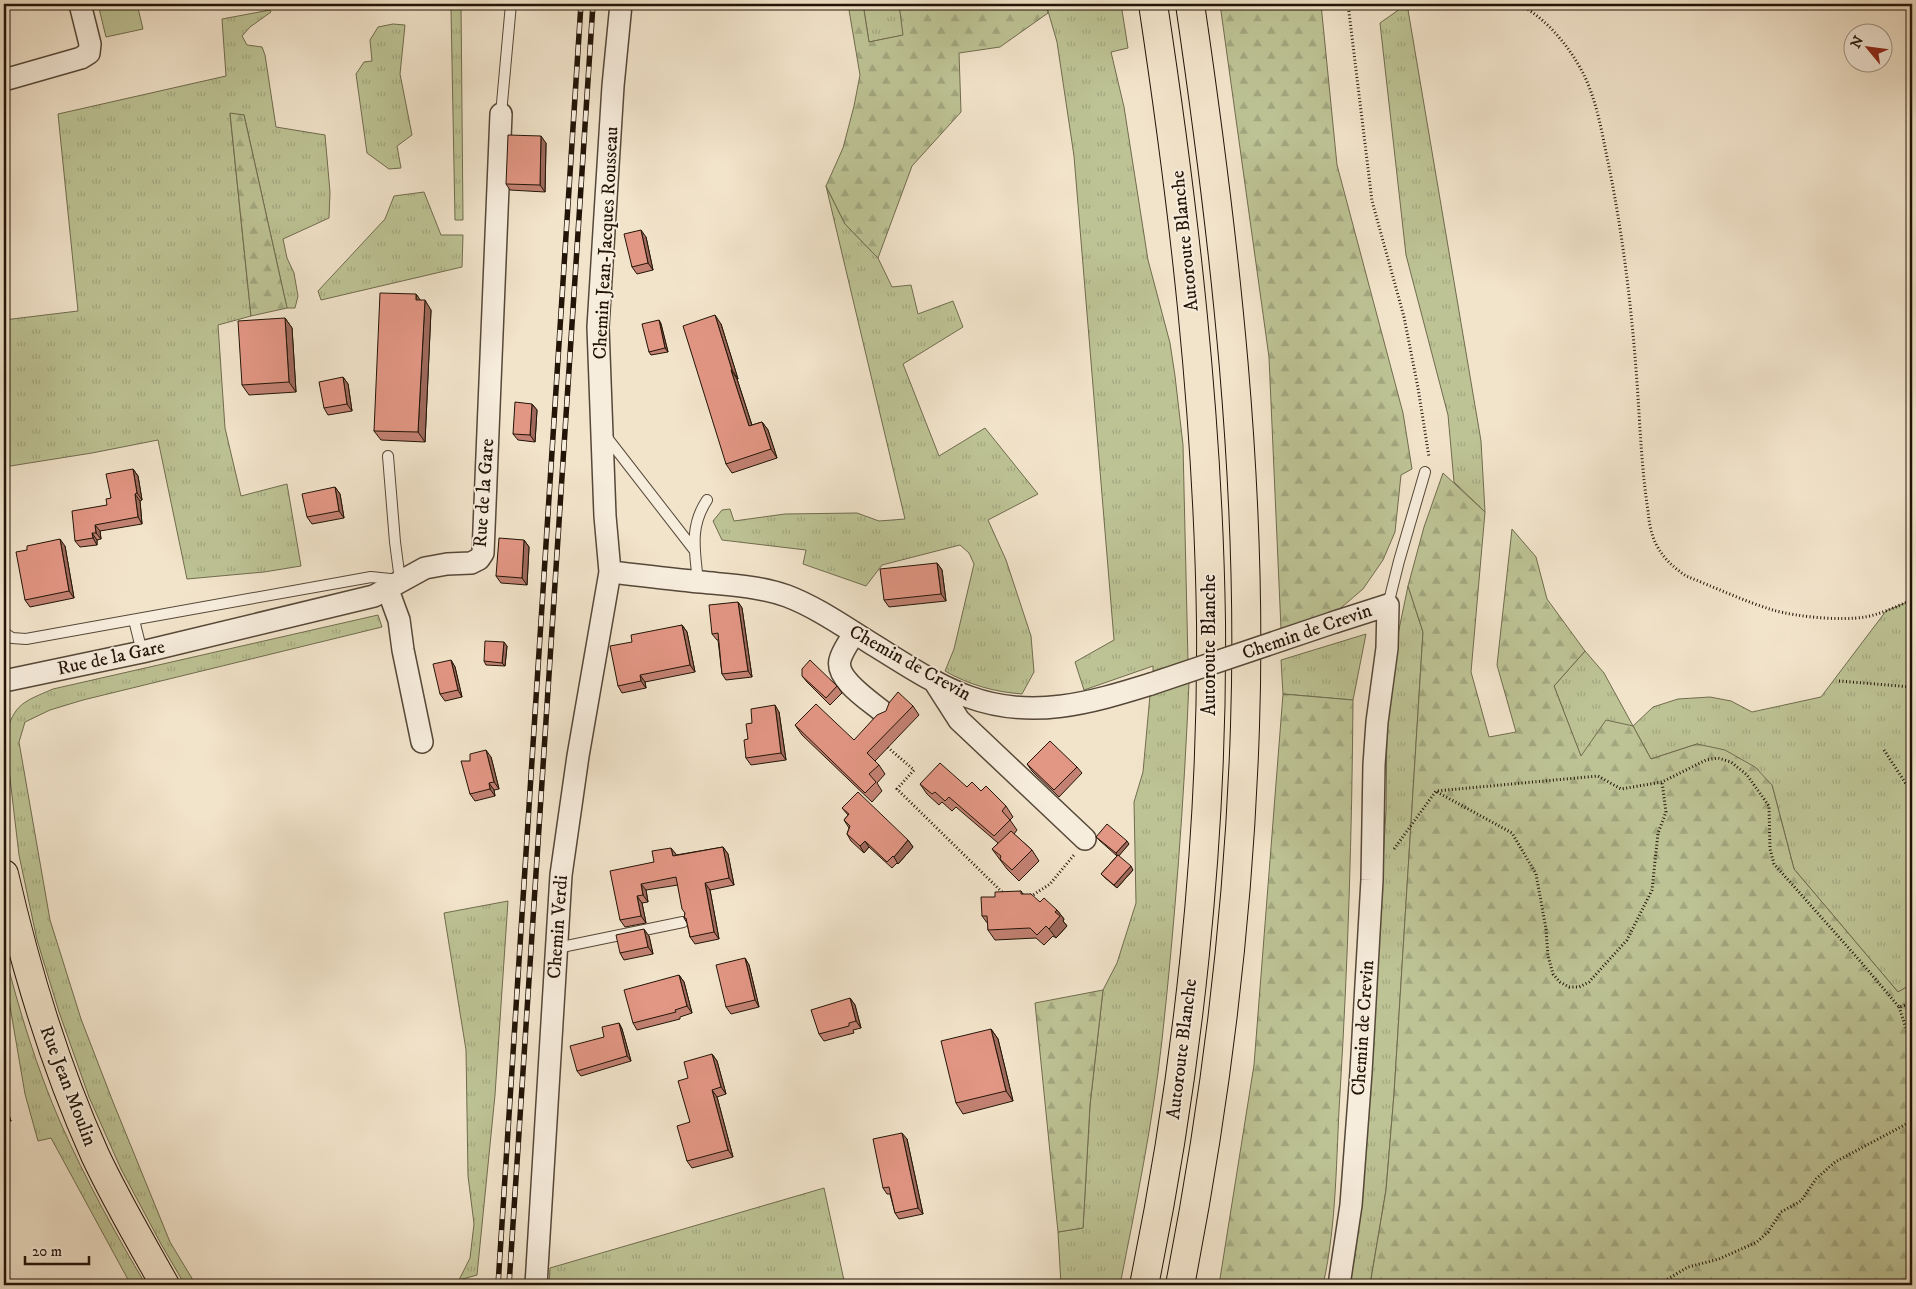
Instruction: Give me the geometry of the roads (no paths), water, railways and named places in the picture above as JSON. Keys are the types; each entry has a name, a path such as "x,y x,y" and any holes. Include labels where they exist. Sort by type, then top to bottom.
{"main road":[{"name":"Autoroute Blanche","path":"1144,1285 1171,1130 1189,1001 1205,815 1209,738 1211,625 1209,536 1199,377 1179,182 1153,4"},
{"name":"Autoroute Blanche","path":"1180,1285 1204,1151 1220,1044 1236,880 1245,725 1243,525 1236,390 1215,181 1190,4"},
{"name":"Rue Jean Moulin","path":"4,874 27,969 64,1079 92,1147 118,1201 165,1285"}],"street":[{"path":"4,80 81,58 89,53 90,44 80,4"},
{"name":"Chemin Jean-Jacques Rousseau","path":"610,572 605,516 598,327 613,86 621,4"},
{"name":"Rue de la Gare","path":"4,681 142,652 374,596 425,568 447,564 470,563 479,559 483,553 501,114"},
{"name":"Chemin de Crevin","path":"610,572 755,589 787,596 821,612 933,679 969,698 998,706 1028,708 1088,703 1151,684 1388,605 1387,648 1377,722 1374,765 1372,880 1361,1072 1351,1205 1338,1285"},
{"name":"Chemin Verdi","path":"536,1285 561,875 578,756 610,572"},
{"path":"394,585 403,650 422,742"},
{"path":"854,633 839,661 840,671 850,684 883,712"},
{"path":"933,679 959,720 1085,839"}],"lane":[{"path":"501,114 511,4"},
{"path":"602,431 695,551"},
{"path":"6,634 12,638 26,639 371,577 394,585 395,542 388,456"},
{"path":"1388,605 1401,553 1426,472"},
{"path":"698,582 695,526 701,509 707,500"},
{"path":"134,620 142,652"},
{"path":"557,948 683,922"}],"railway":[{"path":"498,1285 581,4"},
{"path":"509,1285 593,4"}]}
